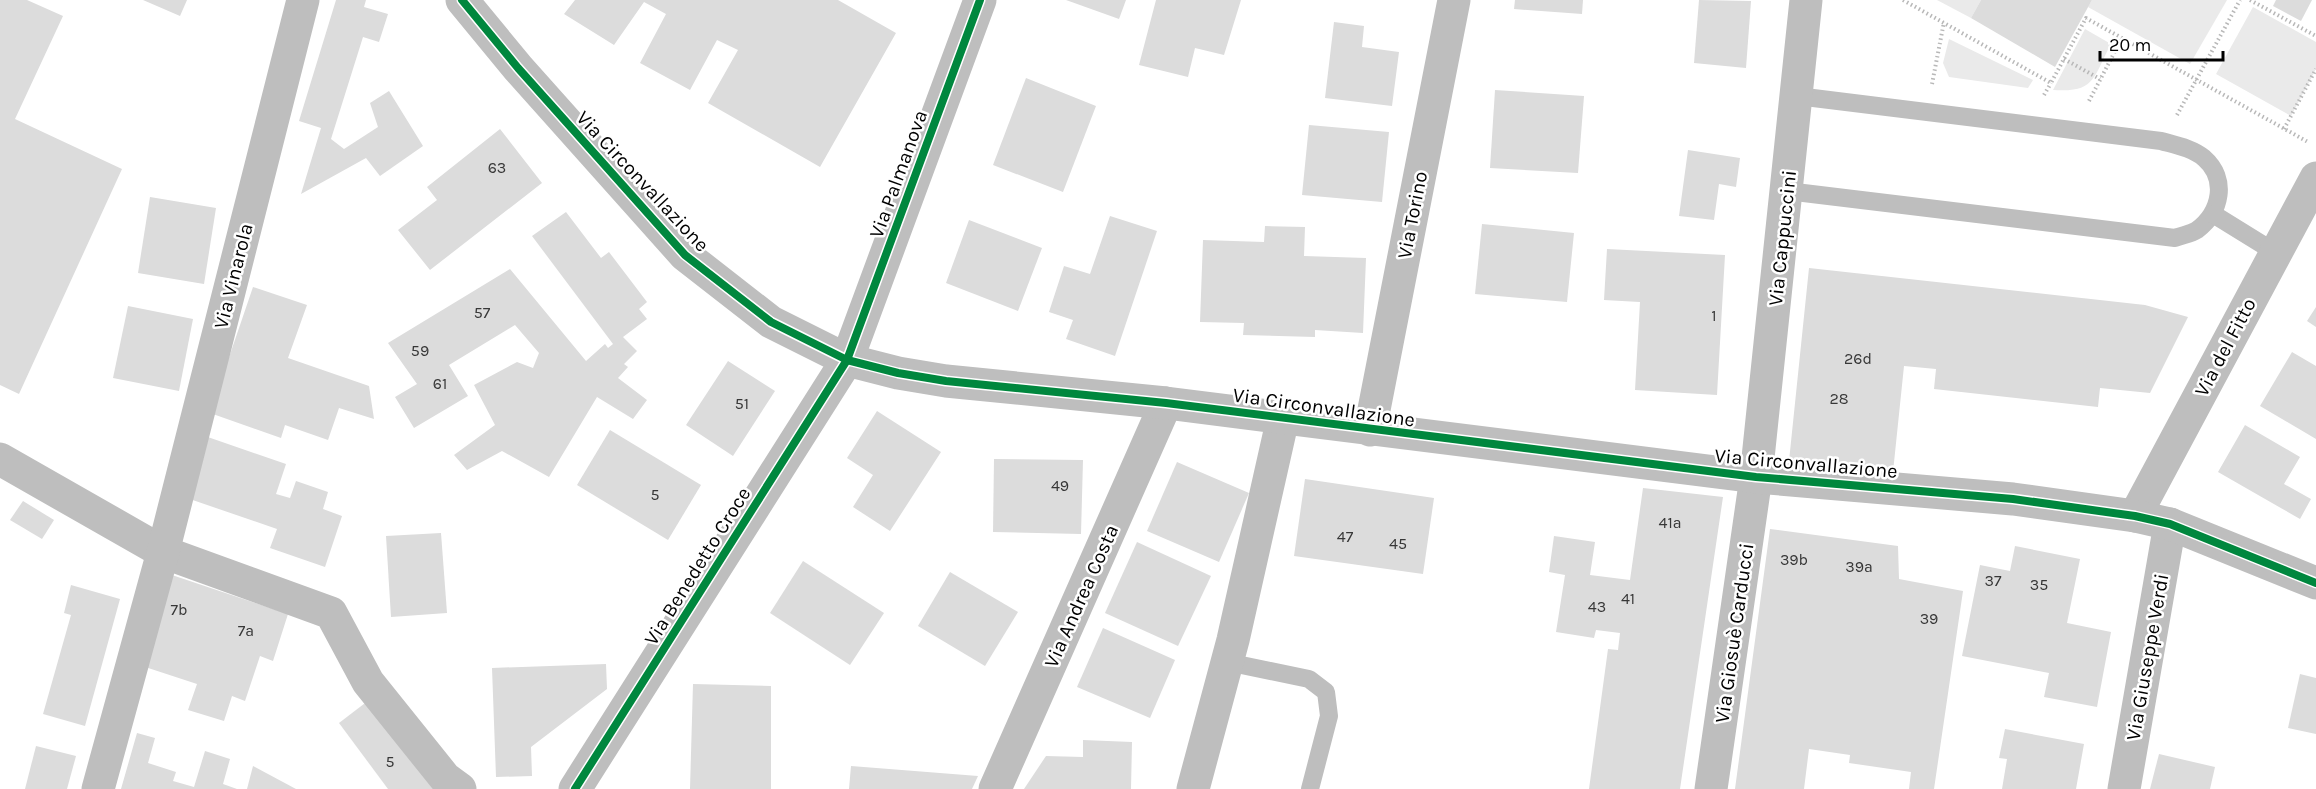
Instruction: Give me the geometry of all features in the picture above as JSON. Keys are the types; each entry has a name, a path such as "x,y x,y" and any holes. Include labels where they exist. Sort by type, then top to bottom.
{"street":[{"name":"Via Vinarola","path":"98,789 163,552 303,0"},
{"name":"Via Circonvallazione","path":"462,0 518,68 685,255 771,322 847,360 898,374 946,381 1166,403 1756,477 2013,499 2135,516 2170,524 2316,583"},
{"name":"Via Palmanova","path":"847,360 980,0"},
{"name":"Via Torino","path":"1370,430 1454,0"},
{"name":"Via Cappuccini","path":"1756,477 1806,0"},
{"name":"Via del Fitto","path":"2135,516 2316,178"},
{"name":"Via Benedetto Croce","path":"575,789 847,360"},
{"name":"Via Andrea Costa","path":"995,789 1166,403"},
{"path":"1193,789 1230,651 1283,418"},
{"path":"0,459 163,552 331,612 368,681 445,778 460,789"},
{"name":"Via Giosuè Carducci","path":"1711,789 1756,477"},
{"name":"Via Giuseppe Verdi","path":"2124,789 2170,524"}],"lane":[{"path":"1787,191 2175,238 2196,231 2213,214 2221,192 2217,173 2204,158 2184,147 2163,141 1797,96"},
{"path":"2213,214 2276,253"},
{"path":"1230,651 1308,679 1326,692 1329,716 1310,789"}],"path":[{"path":"1903,0 2051,82 2086,18 2316,147"},
{"path":"2163,141 2240,0"},
{"path":"2250,0 2316,36"},
{"path":"1926,112 1944,22"},
{"path":"2073,130 2122,38"},
{"path":"2064,59 2100,79"},
{"path":"2284,129 2316,69"}],"shaded area":[{"path":"1937,0 1981,0 1971,18"},
{"path":"2092,0 2227,0 2190,64 2088,7"},
{"path":"2253,7 2316,42 2316,69 2291,116 2216,74"},
{"path":"2085,29 2111,44 2096,74 2086,85 2078,89 2053,90"},
{"path":"1949,39 2033,80 2028,88 1949,77 1943,63"}],"building":[{"path":"0,0 27,0 63,16 15,119 122,169 19,394 0,385"},
{"path":"143,0 187,0 180,16"},
{"path":"336,0 366,0 364,7 388,14 379,42 363,37 331,139 344,149 378,127 370,103 389,91 423,146 380,176 366,158 301,194 321,128 299,121"},
{"path":"575,0 838,0 896,33 820,167 708,103 738,50 717,40 690,90 640,63 666,14 644,2 614,45 564,14"},
{"path":"1066,0 1126,0 1119,19"},
{"path":"1156,0 1241,0 1224,55 1195,48 1188,77 1139,65"},
{"path":"1515,0 1583,0 1582,14 1514,9"},
{"path":"1699,0 1751,1 1746,68 1694,63"},
{"path":"1981,0 2092,0 2055,67 1971,18"},
{"path":"2276,0 2312,0 2301,21 2273,6"},
{"path":"1334,22 1364,26 1362,47 1399,52 1392,106 1325,98"},
{"path":"1026,78 1096,106 1063,192 993,165"},
{"path":"1495,90 1584,96 1578,173 1490,168"},
{"path":"1309,125 1389,132 1382,202 1302,195"},
{"path":"500,129 542,183 430,270 398,230 437,200 427,187"},
{"path":"1688,150 1740,158 1736,187 1719,184 1714,220 1679,216"},
{"path":"150,197 216,208 204,284 138,273"},
{"path":"566,212 601,258 609,252 647,302 639,309 647,319 623,337 637,351 624,364 628,367 618,378 647,400 633,419 597,397 549,477 502,451 467,470 454,455 495,425 474,385 517,362 533,368 539,353 515,325 449,365 468,396 414,428 395,397 417,384 388,343 510,269 586,361 605,344 608,348 613,344 532,236"},
{"path":"1110,216 1157,231 1115,356 1066,339 1073,320 1049,312 1064,266 1090,274"},
{"path":"969,220 1042,248 1018,311 946,283"},
{"path":"1482,224 1574,233 1567,302 1475,294"},
{"path":"1265,226 1305,227 1304,256 1366,258 1363,333 1315,330 1315,337 1243,335 1244,323 1200,322 1203,240 1264,242"},
{"path":"1607,249 1725,255 1717,395 1635,390 1640,302 1604,300"},
{"path":"1809,268 2145,305 2188,317 2150,393 2100,388 2098,407 1934,389 1936,369 1904,366 1893,472 1789,461"},
{"path":"253,287 307,305 288,358 369,386 374,419 339,408 328,440 285,425 281,438 210,413"},
{"path":"128,306 193,319 179,391 113,378"},
{"path":"2316,307 2316,327 2307,321"},
{"path":"2292,352 2316,366 2316,439 2260,406"},
{"path":"728,361 775,391 733,456 686,425"},
{"path":"877,411 941,452 890,531 853,507 873,475 847,458"},
{"path":"2245,425 2300,457 2284,484 2311,499 2300,519 2218,472"},
{"path":"610,430 701,485 668,540 577,485"},
{"path":"202,435 286,464 276,494 290,498 296,481 328,492 323,509 342,516 325,567 270,548 277,529 181,496"},
{"path":"994,459 1083,460 1081,534 993,532"},
{"path":"1177,462 1249,493 1219,562 1147,531"},
{"path":"1305,479 1434,498 1423,574 1294,556"},
{"path":"1643,488 1723,497 1680,789 1589,789 1608,649 1618,650 1620,633 1596,630 1594,638 1556,632 1565,575 1549,572 1554,536 1595,542 1590,575 1630,580"},
{"path":"23,501 54,520 42,539 10,520"},
{"path":"1770,529 1898,546 1899,579 1963,591 1934,789 1909,789 1911,772 1849,763 1850,755 1809,749 1804,789 1735,789"},
{"path":"441,533 447,613 391,617 386,536"},
{"path":"1137,542 1211,576 1178,646 1105,613"},
{"path":"2015,546 2080,559 2067,623 2111,632 2097,707 2044,697 2049,673 1962,656 1980,565 2010,571"},
{"path":"803,561 884,613 850,665 770,613"},
{"path":"950,572 1018,612 985,666 918,626"},
{"path":"166,573 288,614 273,661 260,656 245,701 232,696 224,721 188,710 197,684 136,664"},
{"path":"71,585 120,599 85,726 43,714 71,615 64,613"},
{"path":"1103,628 1175,660 1150,718 1077,687"},
{"path":"606,664 607,689 531,747 532,776 496,777 492,668"},
{"path":"2300,674 2316,678 2316,734 2288,728"},
{"path":"693,684 771,686 771,789 690,789"},
{"path":"373,697 442,789 388,789 339,723"},
{"path":"2005,729 2084,744 2076,789 2002,789 2007,759 1999,758"},
{"path":"137,733 155,738 148,763 176,772 173,781 194,787 205,751 230,759 223,784 237,789 121,789"},
{"path":"1083,740 1132,742 1131,789 1024,789 1046,756 1083,757"},
{"path":"36,746 76,756 67,789 25,789"},
{"path":"2159,754 2215,767 2210,789 2150,789"},
{"path":"253,766 296,789 247,789"},
{"path":"851,766 978,776 972,789 849,789"}],"cycle path":[{"path":"462,0 518,68 685,255 771,322 847,360 898,373 946,381 1166,403 1756,477 2013,499 2135,516 2170,524 2316,583"},
{"path":"575,789 847,360 980,0"}]}
